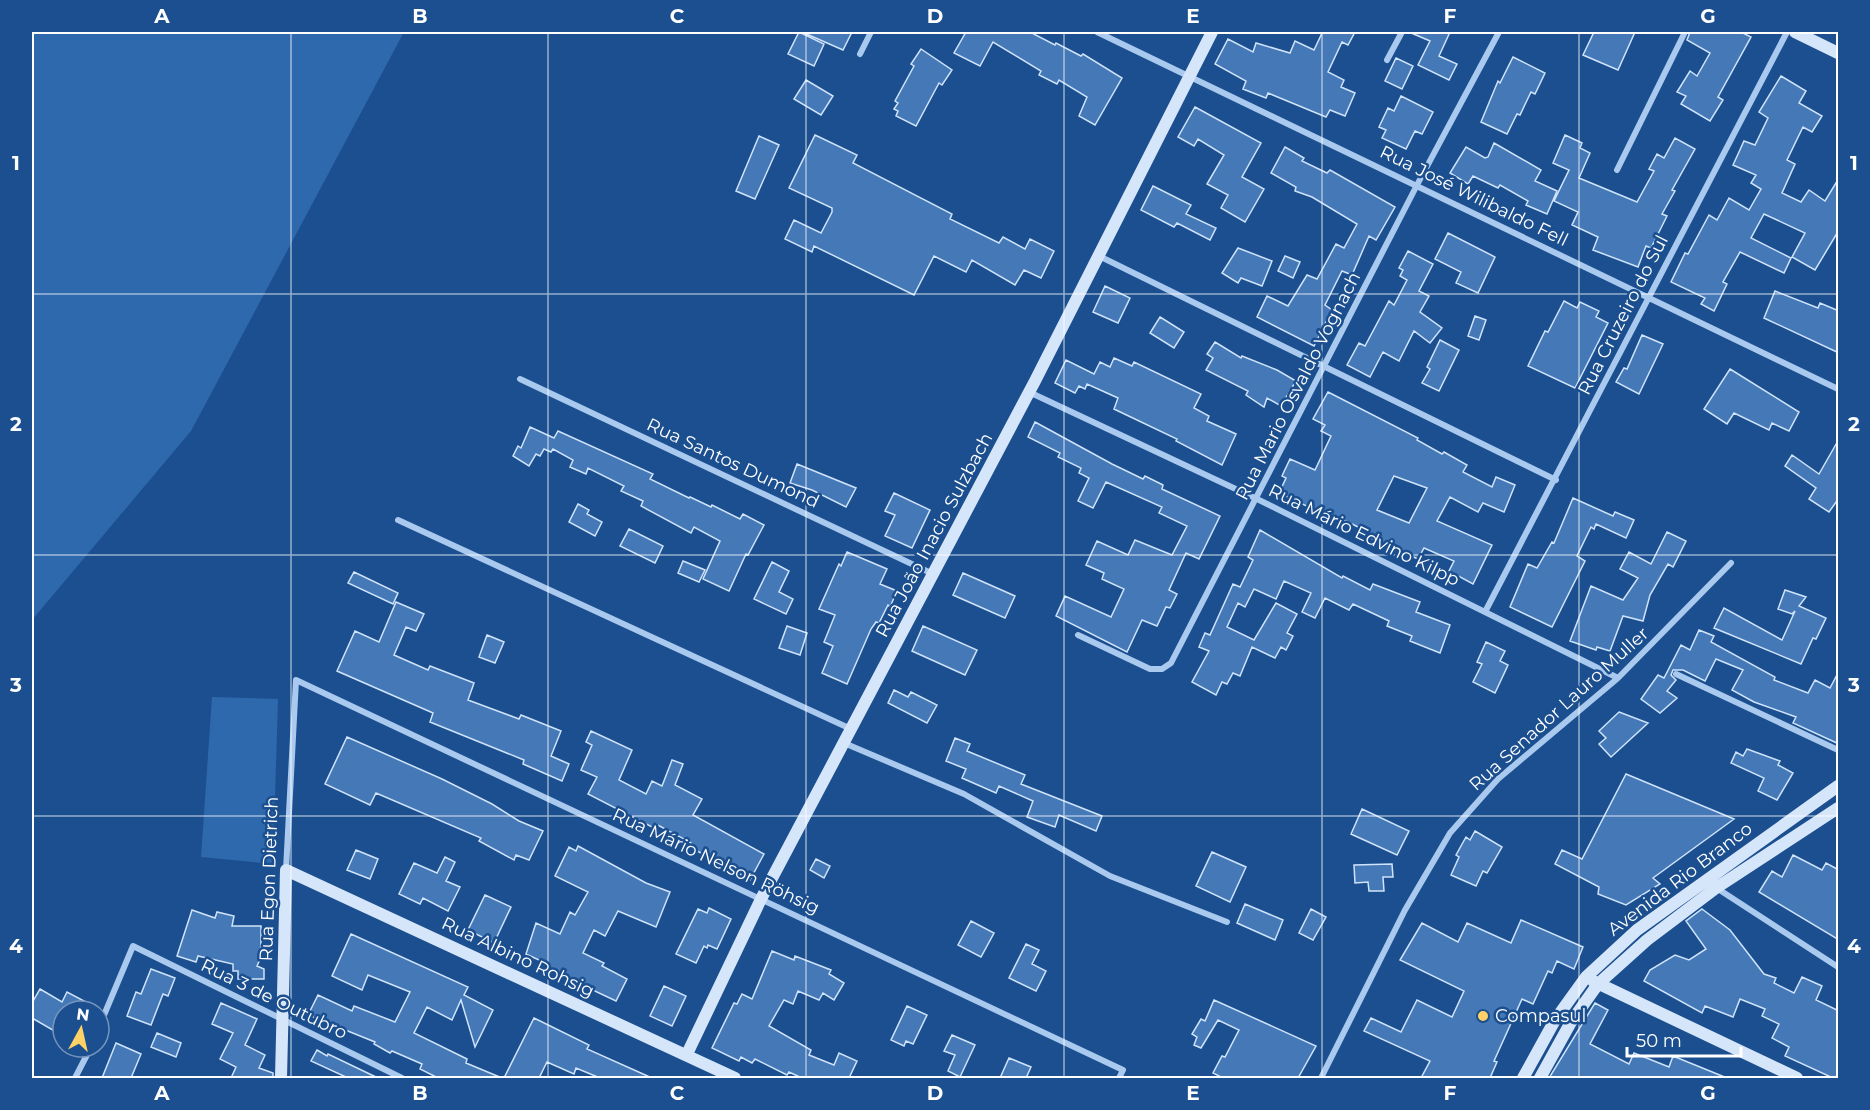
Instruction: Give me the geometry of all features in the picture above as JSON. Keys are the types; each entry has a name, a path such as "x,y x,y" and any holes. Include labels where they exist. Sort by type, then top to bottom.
{"street":[{"path":"860,54 871,32"},
{"name":"Rua José Wilibaldo Fell","path":"1097,32 1839,389"},
{"name":"Rua João Inacio Sulzbach","path":"687,1054 761,899 1029,392 1212,32"},
{"path":"1387,60 1402,32"},
{"name":"Rua Mario Osvaldo Vognach","path":"1078,635 1150,669 1162,669 1171,663 1325,368 1417,185 1499,32"},
{"path":"1617,170 1685,32"},
{"name":"Rua Cruzeiro do Sul","path":"1485,612 1556,480 1648,297 1787,32"},
{"path":"1795,32 1839,53"},
{"path":"1099,256 1556,480"},
{"name":"Rua Santos Dumond","path":"520,379 933,574"},
{"name":"Rua Mário Edvino Kilpp","path":"1029,392 1257,499 1618,678"},
{"path":"398,520 851,729"},
{"name":"Rua Senador Lauro Muller","path":"1321,1078 1405,910 1450,833 1498,779 1618,678 1731,563"},
{"path":"1676,674 1839,750"},
{"name":"Rua Egon Dietrich","path":"281,1078 286,870 296,680"},
{"name":"Rua Mário Nelson Röhsig","path":"296,680 1122,1070 1119,1078"},
{"path":"844,743 964,794 1110,876 1227,922"},
{"name":"Avenida Rio Branco","path":"1523,1078 1555,1020 1586,977 1637,930 1705,879 1839,786"},
{"name":"Avenida Rio Branco","path":"1540,1078 1571,1022 1598,984 1647,940 1716,888 1839,808"},
{"name":"Rua Albino Rohsig","path":"286,870 735,1078"},
{"path":"1705,879 1839,967"},
{"name":"Rua 3 de Outubro","path":"111,999 133,946 402,1078"},
{"path":"1586,977 1797,1078"},
{"path":"75,1078 85,1059"}],"shaded area":[{"path":"32,32 404,32 191,431 32,620"},
{"path":"212,697 278,699 273,864 201,857"}],"building":[{"path":"799,32 824,44 814,66 788,54"},
{"path":"802,32 852,32 843,50"},
{"path":"966,32 1030,32 1081,56 1083,54 1122,78 1095,125 1079,116 1087,97 1059,80 1057,84 1039,75 1041,71 993,42 980,66 954,53"},
{"path":"1320,32 1355,32 1348,45 1342,42 1328,72 1344,80 1341,87 1355,93 1345,116 1330,110 1326,117 1268,93 1266,98 1243,89 1246,81 1215,64 1228,39 1253,52 1256,43 1290,53 1295,41 1314,50 1322,33"},
{"path":"1409,32 1450,32 1439,56 1457,64 1449,80 1418,65 1430,41"},
{"path":"1594,32 1635,32 1618,70 1583,55"},
{"path":"1690,32 1741,32 1751,37 1718,97 1723,100 1710,121 1681,104 1686,96 1677,92 1690,71 1697,76 1710,53 1687,40"},
{"path":"921,49 952,70 942,85 939,83 916,126 896,116 898,111 894,109 898,103 895,101 914,66 911,64"},
{"path":"1513,57 1545,73 1535,94 1531,92 1520,115 1517,114 1507,134 1481,122 1498,81 1500,83"},
{"path":"1396,58 1413,66 1402,89 1385,81"},
{"path":"1781,76 1806,91 1799,103 1822,116 1812,132 1803,127 1787,160 1795,164 1782,193 1801,202 1809,190 1825,201 1839,178 1839,230 1815,270 1792,257 1805,233 1764,214 1751,238 1791,258 1784,273 1740,252 1723,282 1727,284 1714,311 1701,304 1705,298 1671,282 1685,253 1688,254 1709,215 1717,220 1729,198 1749,210 1761,189 1751,183 1756,175 1733,165 1744,141 1755,145 1768,118 1759,112"},
{"path":"806,80 833,96 821,115 794,99"},
{"path":"1401,96 1433,112 1422,134 1415,131 1406,149 1382,138 1386,130 1379,127 1388,108 1394,111"},
{"path":"1195,107 1261,143 1242,177 1264,189 1245,222 1221,208 1228,195 1207,184 1224,155 1198,139 1194,146 1178,137"},
{"path":"815,135 857,155 853,163 952,214 950,219 999,243 1003,237 1025,249 1030,239 1054,251 1041,278 1024,270 1015,285 972,260 966,272 934,256 914,295 814,246 812,252 785,239 794,220 821,233 832,212 832,208 789,188"},
{"path":"1565,135 1582,143 1580,148 1590,153 1579,178 1637,202 1654,171 1649,169 1657,154 1664,158 1675,138 1695,149 1672,190 1675,191 1662,214 1667,216 1651,248 1646,246 1638,267 1593,250 1598,237 1572,225 1578,212 1554,201 1569,170 1553,163"},
{"path":"759,136 779,145 755,199 736,191"},
{"path":"1494,143 1541,170 1535,181 1557,191 1547,214 1526,205 1528,201 1500,185 1498,188 1473,176 1468,184 1450,173 1466,147 1485,158 1488,157"},
{"path":"1285,147 1304,158 1302,161 1327,173 1330,170 1395,207 1376,240 1369,236 1352,275 1342,271 1325,305 1332,310 1314,346 1257,317 1267,296 1288,306 1307,275 1317,279 1336,244 1344,248 1357,224 1312,197 1295,191 1296,187 1271,173"},
{"path":"1153,186 1191,205 1186,214 1216,228 1210,240 1177,223 1174,227 1141,210"},
{"path":"1448,233 1495,257 1478,293 1456,283 1461,272 1435,259"},
{"path":"1238,248 1272,261 1262,286 1241,278 1238,283 1222,273"},
{"path":"1408,251 1433,264 1419,291 1429,296 1420,312 1442,328 1430,343 1414,331 1399,361 1383,352 1370,377 1347,365 1359,343 1365,346 1389,301 1394,305 1407,280 1400,276 1403,270 1399,268"},
{"path":"1285,256 1300,262 1293,278 1278,271"},
{"path":"1105,286 1130,298 1118,323 1093,312"},
{"path":"1775,291 1818,308 1820,303 1839,311 1839,353 1764,318"},
{"path":"1564,301 1577,308 1580,302 1599,311 1596,317 1608,323 1575,388 1528,366 1545,331 1548,332"},
{"path":"1475,316 1486,320 1479,340 1468,336"},
{"path":"1160,317 1184,332 1174,348 1150,333"},
{"path":"1642,335 1663,344 1639,394 1616,382 1624,368 1627,369"},
{"path":"1440,340 1459,350 1439,391 1422,383 1430,369 1427,367"},
{"path":"1215,342 1241,358 1242,356 1277,370 1296,381 1281,406 1267,398 1264,407 1246,395 1248,391 1206,370 1213,358 1207,354"},
{"path":"1114,358 1132,366 1134,362 1201,394 1194,408 1209,416 1207,421 1236,434 1222,465 1176,441 1177,439 1114,409 1118,398 1087,384 1085,389 1079,386 1075,393 1055,383 1066,360 1094,374 1100,362 1110,367"},
{"path":"1730,369 1799,412 1789,431 1772,423 1769,430 1734,413 1727,424 1704,409"},
{"path":"1328,392 1418,438 1417,440 1442,454 1444,452 1467,465 1463,472 1492,487 1496,477 1515,485 1504,512 1483,503 1478,512 1450,497 1437,521 1492,545 1473,584 1449,571 1454,561 1424,548 1418,559 1368,537 1370,534 1366,531 1334,515 1332,518 1279,493 1286,478 1282,476 1290,459 1315,470 1331,436 1321,431 1325,425 1313,419","holes":["1394,476 1427,488 1409,523 1377,510"]},
{"path":"1035,422 1112,464 1143,479 1145,476 1163,485 1162,489 1220,516 1199,559 1186,553 1169,590 1177,594 1170,608 1166,607 1157,626 1142,620 1127,652 1056,616 1065,596 1111,617 1124,589 1102,579 1104,573 1086,565 1097,541 1128,555 1135,540 1172,555 1187,526 1159,513 1162,507 1106,482 1093,508 1078,501 1089,478 1079,473 1081,468 1058,457 1060,453 1028,437"},
{"path":"530,427 554,438 558,431 653,474 650,479 689,498 711,507 712,505 740,519 743,514 764,525 748,555 746,554 729,591 703,579 720,541 694,527 691,533 641,506 643,501 621,491 624,486 588,468 586,474 570,467 573,460 553,449 551,452 544,449 540,456 536,454 529,466 513,456 518,446 521,448"},
{"path":"1839,439 1839,498 1829,512 1809,499 1816,488 1785,466 1792,455 1819,474"},
{"path":"797,464 856,488 846,507 812,490 790,483"},
{"path":"894,493 930,510 912,548 885,536 895,515 885,511"},
{"path":"1573,498 1613,516 1615,512 1634,520 1626,538 1596,524 1594,529 1591,527 1577,556 1585,561 1552,627 1510,607 1528,564 1537,568 1552,542 1554,543"},
{"path":"578,504 589,510 587,514 602,522 595,536 569,522"},
{"path":"629,529 663,546 655,563 620,546"},
{"path":"1260,530 1342,578 1343,576 1370,590 1373,584 1420,602 1416,612 1450,625 1440,653 1410,641 1412,636 1387,626 1389,621 1353,604 1349,610 1325,598 1315,618 1302,612 1311,593 1284,581 1276,599 1254,589 1245,607 1238,603 1227,627 1254,640 1276,603 1297,614 1287,633 1293,636 1286,650 1281,647 1275,658 1252,647 1240,676 1233,673 1227,684 1222,682 1216,695 1192,682 1209,651 1199,647 1205,633 1210,635 1233,584 1240,587 1253,560 1248,557"},
{"path":"1667,532 1686,541 1673,567 1668,564 1650,595 1643,621 1623,616 1610,651 1597,647 1596,650 1570,641 1591,586 1623,600 1638,578 1620,569 1629,552 1651,564"},
{"path":"847,552 887,569 880,584 897,591 890,607 888,605 879,623 876,622 871,629 847,684 822,673 833,646 824,642 835,615 819,609 839,564 841,566"},
{"path":"683,561 705,570 699,582 678,573"},
{"path":"772,562 789,571 779,592 793,599 786,614 754,599"},
{"path":"354,572 398,593 393,604 348,583"},
{"path":"963,573 1015,596 1005,618 953,595"},
{"path":"1785,590 1806,597 1799,606 1826,618 1816,639 1813,638 1801,664 1714,628 1724,608 1782,640 1795,611 1792,614 1778,609"},
{"path":"396,602 424,614 416,631 406,627 394,655 428,670 430,666 474,683 468,700 519,719 521,715 561,731 551,756 569,764 562,781 523,764 524,760 430,722 433,713 337,671 355,631 379,642"},
{"path":"787,626 807,633 800,655 779,648"},
{"path":"923,626 977,650 965,675 912,651"},
{"path":"1699,630 1714,636 1711,642 1775,677 1774,680 1808,693 1815,680 1830,688 1839,671 1839,744 1793,723 1796,717 1754,702 1732,690 1743,670 1716,659 1705,681 1683,670 1673,670 1671,675 1676,680 1667,691 1677,698 1660,713 1641,699 1658,675 1664,678 1681,645 1690,650"},
{"path":"487,635 504,642 495,663 479,657"},
{"path":"1486,642 1505,651 1500,661 1508,665 1495,693 1473,682 1482,664 1477,662"},
{"path":"894,690 908,697 911,692 937,705 927,723 888,703"},
{"path":"1619,712 1648,723 1611,757 1599,744 1606,738 1599,731"},
{"path":"591,731 632,750 619,780 646,794 652,781 662,786 672,760 683,764 675,785 702,799 693,815 764,854 750,880 690,847 691,843 656,824 654,828 588,794 597,777 581,770 592,745 586,742"},
{"path":"347,737 442,779 492,804 519,821 543,831 529,860 516,855 514,860 479,841 481,838 376,793 370,805 325,784"},
{"path":"955,738 970,744 967,751 1025,775 1021,784 1102,816 1096,831 1059,815 1055,827 1027,817 1033,801 999,786 996,793 962,778 966,769 946,761"},
{"path":"1747,749 1780,761 1778,765 1793,773 1777,800 1758,791 1764,778 1731,763 1736,752 1743,756"},
{"path":"1626,774 1734,819 1653,878 1660,884 1626,905 1598,894 1599,887 1555,864 1562,850 1582,859"},
{"path":"1362,809 1409,831 1397,855 1351,834"},
{"path":"1475,831 1502,847 1487,873 1483,871 1476,886 1451,875 1459,857 1456,855 1466,837 1470,840"},
{"path":"578,846 646,883 670,892 656,927 618,911 605,936 594,930 583,953 604,963 602,966 627,979 616,1001 548,969 550,965 526,954 536,923 560,934 570,912 575,915 588,892 555,876 569,847 576,851"},
{"path":"356,850 378,859 370,879 347,870"},
{"path":"1212,852 1246,867 1230,902 1196,886"},
{"path":"1793,855 1822,870 1826,863 1839,870 1839,940 1759,892 1772,871 1782,877"},
{"path":"445,857 455,862 446,881 460,887 448,911 423,898 420,904 399,894 414,863 437,873"},
{"path":"816,859 830,866 824,878 810,870"},
{"path":"1392,864 1393,877 1383,877 1384,891 1369,891 1368,882 1355,883 1354,865"},
{"path":"485,895 511,907 494,943 468,930"},
{"path":"1245,904 1283,920 1275,940 1237,923"},
{"path":"709,908 731,919 717,949 708,945 707,948 704,946 696,963 676,954 698,909 707,913"},
{"path":"1311,909 1326,917 1313,940 1299,933"},
{"path":"1702,909 1730,930 1764,974 1776,978 1774,983 1794,993 1802,977 1822,986 1816,1000 1839,1011 1839,1078 1833,1078 1785,1056 1789,1047 1772,1038 1779,1024 1762,1016 1765,1009 1740,999 1733,1017 1705,1006 1702,1013 1644,981 1650,970 1675,955 1689,960 1706,949 1686,921"},
{"path":"192,910 215,918 217,912 234,916 232,926 261,926 261,957 257,966 264,969 264,979 238,979 238,971 233,971 233,964 198,956 196,962 177,956"},
{"path":"1521,920 1583,947 1574,969 1557,961 1552,973 1548,971 1533,1004 1522,999 1494,1061 1497,1062 1490,1078 1421,1078 1430,1061 1364,1031 1371,1018 1401,1032 1417,1000 1452,1017 1464,991 1400,960 1422,923 1458,942 1467,923 1511,943"},
{"path":"971,921 994,933 981,957 958,945"},
{"path":"351,934 468,987 464,995 493,1010 475,1047 461,1000 452,1020 427,1007 414,1033 467,1059 466,1063 502,1078 438,1078 420,1069 422,1064 392,1051 390,1053 374,1044 375,1042 308,1015 318,995 352,1011 354,1006 395,1022 410,992 368,975 362,990 332,976"},
{"path":"1026,944 1039,950 1032,964 1046,971 1036,991 1009,978"},
{"path":"772,951 794,960 795,956 831,970 829,974 844,983 834,1000 823,993 819,1000 798,991 793,1004 784,1000 769,1026 811,1050 809,1055 834,1065 839,1053 857,1061 849,1078 802,1078 789,1072 787,1075 755,1059 752,1063 741,1057 739,1061 712,1048 734,1003 737,1004 742,994 752,999"},
{"path":"151,969 175,978 168,996 163,994 151,1025 127,1016 136,992 141,994"},
{"path":"664,986 686,996 672,1026 650,1016"},
{"path":"40,989 57,999 51,999 51,1029 32,1018 32,1003"},
{"path":"67,992 80,999 64,999"},
{"path":"1214,1000 1316,1046 1298,1078 1223,1078 1213,1073 1222,1056 1225,1057 1239,1030 1218,1020 1201,1048 1194,1045 1197,1037 1192,1034 1201,1019 1205,1021"},
{"path":"221,1003 257,1019 245,1045 265,1055 259,1068 273,1073 273,1078 231,1078 236,1067 220,1059 233,1033 212,1024"},
{"path":"1595,1003 1608,1010 1590,1044 1629,1064 1634,1053 1669,1067 1673,1056 1727,1078 1549,1078"},
{"path":"907,1006 927,1015 913,1044 906,1041 904,1046 891,1040"},
{"path":"534,1018 589,1045 587,1049 652,1078 600,1078 576,1068 574,1074 547,1062 539,1078 504,1078"},
{"path":"157,1033 181,1043 176,1057 151,1047"},
{"path":"952,1035 975,1045 960,1077 948,1071 955,1055 944,1051"},
{"path":"116,1043 141,1054 131,1078 102,1078"},
{"path":"317,1050 378,1078 348,1078 311,1061"},
{"path":"1009,1058 1031,1067 1026,1078 1000,1078"}],"place":[{"name":"Compasul","path":"1483,1016"}]}
